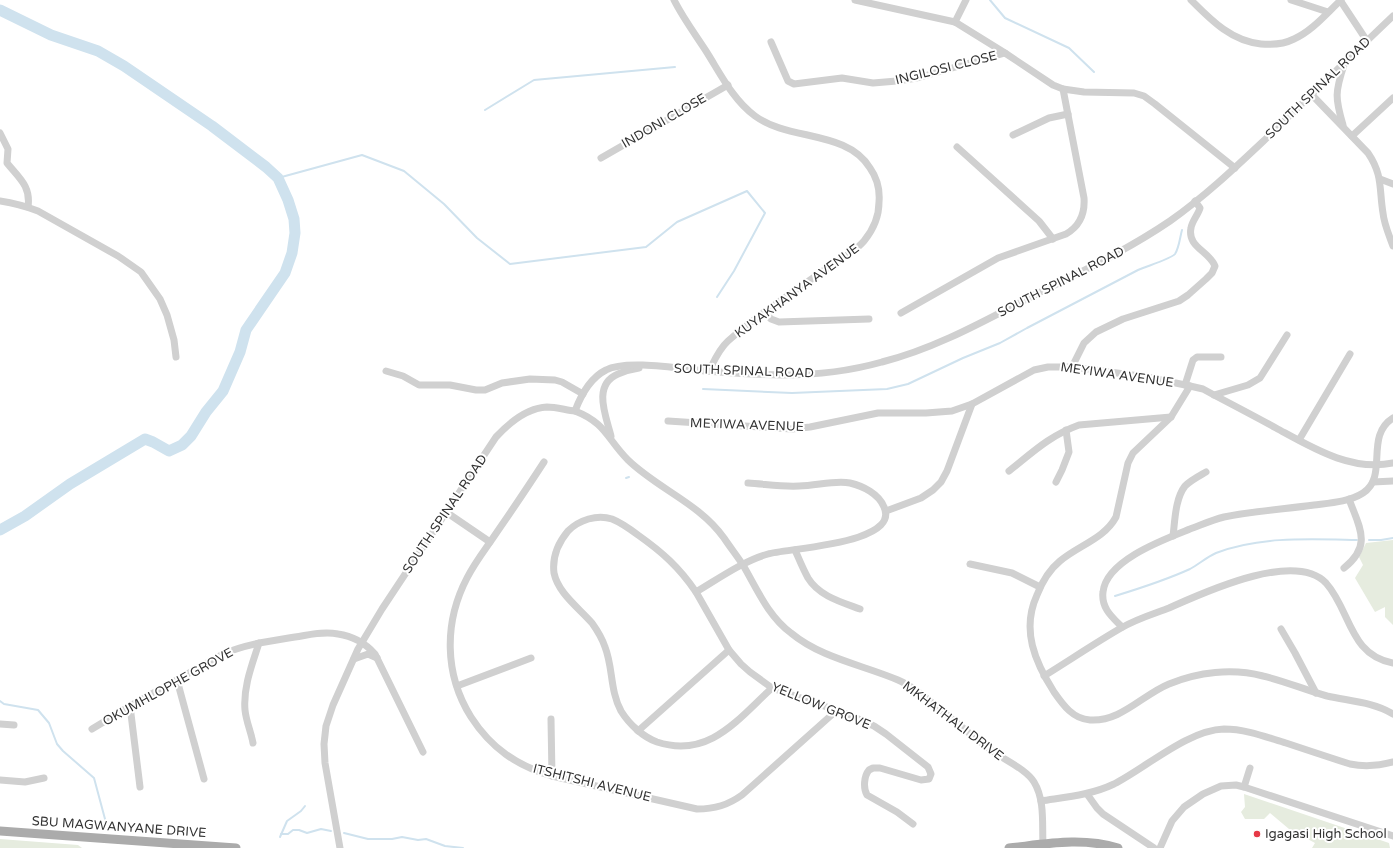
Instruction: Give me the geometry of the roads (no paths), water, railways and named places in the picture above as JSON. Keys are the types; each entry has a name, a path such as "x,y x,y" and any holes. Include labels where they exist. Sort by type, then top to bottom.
{"main road":[{"name":"SBU MAGWANYANE DRIVE","path":"0,831 236,848"},
{"path":"1009,848 1070,842 1090,842 1118,848"}],"street":[{"name":"KUYAKHANYA AVENUE","path":"674,0 728,85 744,107 755,116 782,130 848,147 866,162 877,182 879,196 878,212 875,223 863,242 764,312 728,342 719,352 709,371"},
{"path":"855,0 955,22 1053,85 1063,89 1084,92 1134,93 1144,96 1235,168"},
{"path":"955,22 966,0"},
{"path":"1190,0 1229,34 1244,41 1269,45 1294,40 1306,32 1340,0 1367,41"},
{"path":"1291,0 1328,12"},
{"name":"SOUTH SPINAL ROAD","path":"340,848 325,763 324,744 326,726 333,705 362,642 382,609 496,437 506,426 517,418 531,411 545,407 575,411 583,394 596,378 607,369 619,365 781,375 823,374 856,369 885,362 918,351 959,333 1135,244 1172,219 1235,168 1393,16"},
{"name":"INGILOSI CLOSE","path":"771,42 788,81 794,84 842,78 873,83 903,80 946,70 1005,53"},
{"path":"1343,127 1338,108 1337,94 1344,64"},
{"name":"INDONI CLOSE","path":"601,158 728,85"},
{"path":"901,313 998,258 1053,240 1066,234 1081,220 1085,206 1063,89"},
{"path":"1312,94 1352,136 1373,161 1380,179 1383,213 1393,246"},
{"path":"1352,136 1393,98"},
{"path":"1013,135 1049,118 1068,114"},
{"path":"0,132 8,150 7,163 20,179 28,193 28,206"},
{"path":"957,147 1039,221 1053,240"},
{"path":"1380,179 1393,184"},
{"path":"0,201 28,206 93,241 133,265 141,272 156,293 167,315 175,345 176,357"},
{"path":"1072,367 1084,343 1096,332 1123,319 1179,301 1188,295 1212,273 1214,266 1211,259 1191,238 1191,228 1200,208 1195,201"},
{"path":"764,312 771,319 780,322 869,319"},
{"path":"1214,395 1248,385 1260,378 1287,334"},
{"path":"1299,440 1350,354"},
{"path":"1221,357 1197,358 1193,360 1188,385 1171,417 1133,453 1128,463 1116,516 1112,524 1102,534 1060,561 1049,572 1040,587 1032,606 1030,632 1035,656 1044,676 1058,698 1070,712 1077,717 1092,720 1111,718 1167,685 1182,679 1218,672 1256,674 1316,693 1379,707 1393,714"},
{"path":"612,440 602,404 602,396 607,382 617,374 645,366"},
{"name":"MEYIWA AVENUE","path":"668,421 792,429 816,426 878,413 926,413 952,411 972,404 1034,370 1048,367 1072,367 1147,377 1188,385 1214,395 1325,454 1376,466 1393,463"},
{"path":"386,371 403,376 419,385 450,384 481,390 502,383 530,379 555,380 583,394"},
{"path":"886,511 921,498 941,482 947,471 972,404"},
{"name":"MKHATHALI DRIVE","path":"575,411 592,419 602,427 626,458 640,471 654,482 693,507 711,522 723,536 768,608 790,632 804,643 821,651 912,687 991,750 1027,774 1033,781 1041,801 1043,844"},
{"path":"1009,471 1044,442 1066,430 1088,424 1171,417"},
{"path":"1122,627 1110,614 1103,602 1102,593 1108,578 1121,564 1148,547 1224,517 1349,499 1364,492 1373,482 1376,466 1377,440 1380,432 1384,425 1393,418"},
{"path":"1056,482 1069,452 1066,430"},
{"name":"ITSHITSHI AVENUE","path":"544,462 467,577 455,607 450,637 452,671 465,707 482,732 493,744 519,763 552,776 697,809 709,809 731,803 742,795 836,711"},
{"path":"1173,536 1180,494 1185,486 1206,472"},
{"path":"1373,482 1393,481"},
{"path":"696,592 742,565 769,554 837,542 871,533 881,527 884,522 886,511 884,504 879,498 850,483 840,482 797,486 748,483"},
{"path":"1344,568 1354,559 1361,548 1362,538 1349,499"},
{"path":"446,512 490,542"},
{"name":"YELLOW GROVE","path":"772,688 725,731 702,744 689,747 663,744 650,739 638,731 621,711 616,698 610,666 600,635 564,593 554,573 556,548 562,538 571,528 580,522 601,517 612,519 626,526 668,557 679,569 696,592 729,650 741,664 772,688 862,720 874,726 918,758 930,771 931,777 926,780 880,768 873,768 869,770 865,776 865,791 867,795 897,812 913,824"},
{"path":"795,550 808,578 814,586 832,598 860,608"},
{"path":"970,564 1012,573 1040,587"},
{"path":"1044,676 1122,627 1239,580 1286,572 1305,572 1322,580 1331,590 1362,646 1375,656 1393,663"},
{"path":"1281,629 1296,653 1316,693"},
{"name":"OKUMHLOPHE GROVE","path":"92,729 223,654 245,646 324,633 338,634 362,642"},
{"path":"362,642 378,658 423,752"},
{"path":"253,743 245,711 245,697 246,685 259,643"},
{"path":"638,731 729,650"},
{"path":"354,659 368,654 378,658"},
{"path":"457,686 531,658"},
{"path":"178,680 204,779"},
{"path":"130,706 140,787"},
{"path":"551,719 552,776"},
{"path":"0,724 14,725"},
{"path":"1041,801 1087,794 1113,784 1134,774 1185,741 1199,734 1223,729 1251,732 1350,764 1371,767 1393,762"},
{"path":"1244,787 1250,768"},
{"path":"0,780 25,782 44,778"},
{"path":"1160,848 1172,821 1184,806 1217,787 1228,785 1244,787 1393,836"},
{"path":"1087,794 1103,814 1154,848"}],"waterway":[{"path":"990,0 1005,18 1069,48 1094,72"},
{"path":"0,10 51,35 98,51 124,66 212,126 266,167 278,178 288,200 294,219 295,233 292,253 285,273 246,330 240,352 223,391 206,412 191,436 182,445 169,451 145,439 70,484 25,516 0,530"},
{"path":"485,110 534,80 675,67"},
{"path":"278,178 362,155 404,171 444,204 477,238 510,264 646,247 677,222 747,191 765,213 734,271 717,297"},
{"path":"703,389 792,393 887,389 908,384 963,358 1000,343 1138,270 1173,256 1178,249 1182,230"},
{"path":"1369,540 1393,538"},
{"path":"1115,596 1181,573 1216,553 1250,544 1286,540 1357,540"},
{"path":"0,701 4,704 38,710 49,723 57,744 94,778 105,819"},
{"path":"280,837 287,821 301,811 305,806"},
{"path":"281,834 288,834 293,830 299,830 307,833 321,829 331,831"},
{"path":"344,833 368,839 392,839 402,837 418,840 426,839 445,846 463,848"}],"place":[{"name":"Igagasi High School","path":"1257,834"}]}
